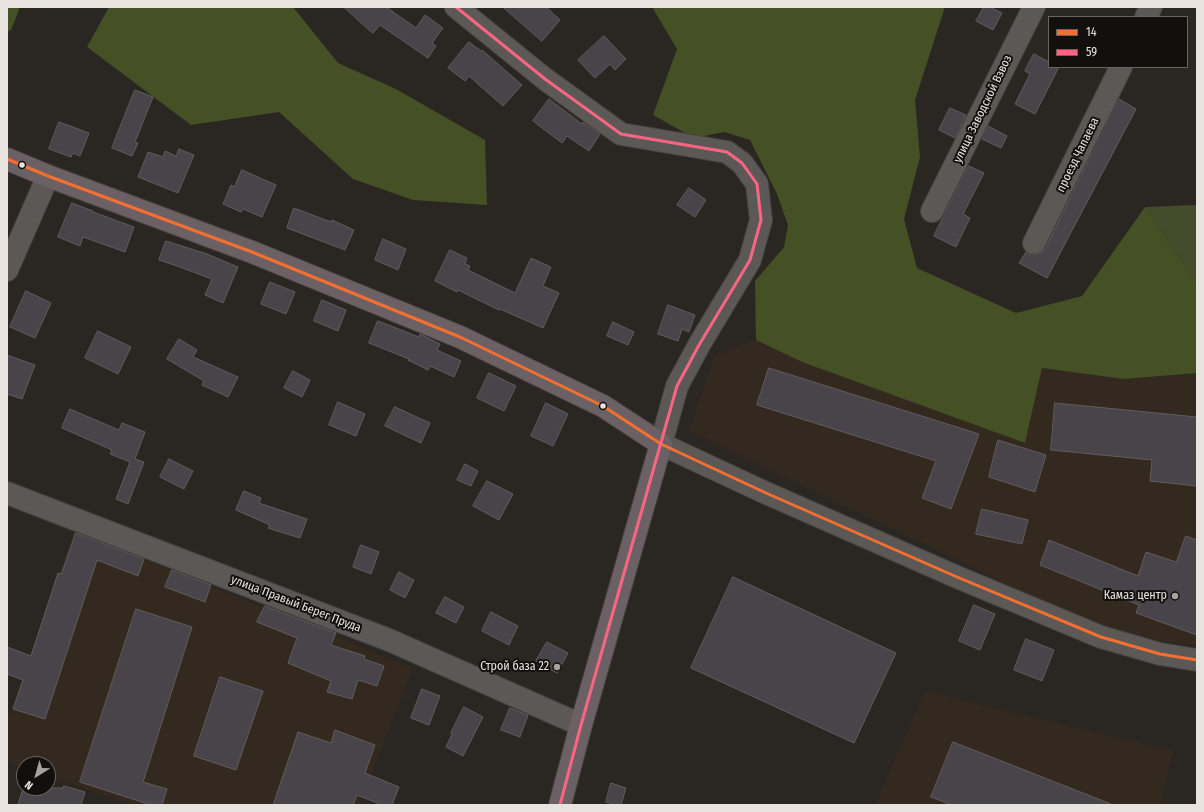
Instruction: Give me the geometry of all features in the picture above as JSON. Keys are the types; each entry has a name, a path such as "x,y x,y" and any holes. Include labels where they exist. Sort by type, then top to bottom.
{"main road":[{"path":"7,159 48,176 252,252 460,337 603,406 660,444 560,805"}],"street":[{"path":"456,7 545,79 621,134 727,152 742,163 757,184 761,220 750,260 699,345 677,386 660,444 766,493 943,571 1101,637 1160,654 1197,660"},
{"name":"улица Заводской Взвоз","path":"932,211 1034,7"},
{"name":"проезд Чапаева","path":"1034,243 1121,68"},
{"path":"7,270 48,176"},
{"name":"улица Правый Берег Пруда","path":"7,493 389,640 581,725"}],"shaded area":[{"path":"756,340 802,362 1025,443 1042,368 1124,379 1197,373 1197,646 1111,634 689,431 715,355"},
{"path":"74,531 413,668 359,805 133,805 56,779 56,756 16,756 16,765 7,762 7,721"},
{"path":"925,691 1173,751 1161,805 875,805"}],"green space":[{"path":"7,7 20,7 11,30 7,32"},
{"path":"109,7 293,7 338,63 396,89 485,140 487,205 413,200 353,179 279,112 191,125 87,47"},
{"path":"652,7 945,7 915,100 920,157 904,219 917,268 1016,313 1082,296 1145,207 1197,284 1197,373 1124,379 1042,368 1025,443 802,362 756,340 755,281 784,247 788,225 777,194 750,140 724,132 694,138 653,115 677,49"},
{"path":"1197,205 1197,284 1145,207"}],"building":[{"path":"344,7 386,7 416,28 425,15 443,28 432,43 436,46 428,58 380,25 373,33"},
{"path":"503,7 546,7 560,20 542,41"},
{"path":"984,7 990,7 1002,13 993,30 976,21"},
{"path":"604,36 626,59 615,70 610,64 595,78 578,60"},
{"path":"469,42 481,51 482,50 522,85 503,106 469,76 465,81 448,68"},
{"path":"1034,54 1048,61 1048,68 1058,68 1035,114 1015,104 1030,74 1025,71"},
{"path":"135,90 153,97 135,142 138,143 132,156 112,148"},
{"path":"549,99 582,124 583,122 600,134 589,151 567,136 562,143 533,121"},
{"path":"1119,99 1136,109 1047,278 1019,263 1026,252 1035,255 1041,253 1045,249"},
{"path":"950,108 966,115 955,138 939,130"},
{"path":"59,122 89,133 80,156 73,153 71,157 49,149"},
{"path":"988,126 1007,136 1001,148 982,139"},
{"path":"179,149 194,155 178,193 138,177 148,152 163,157 165,151 176,156"},
{"path":"969,166 984,173 963,214 970,218 956,247 934,236"},
{"path":"242,170 276,185 262,217 243,209 241,212 223,204 231,185 234,187"},
{"path":"689,188 706,200 695,217 677,205"},
{"path":"72,203 134,227 125,252 83,237 80,246 58,237"},
{"path":"294,208 331,222 332,220 354,230 345,250 287,228"},
{"path":"383,239 406,249 398,270 375,260"},
{"path":"166,241 207,254 238,267 223,303 205,295 212,279 159,260"},
{"path":"450,250 467,258 465,264 470,266 468,270 515,293 531,258 551,267 543,286 559,293 543,328 500,309 499,310 458,290 457,292 435,281"},
{"path":"270,282 295,292 286,314 261,304"},
{"path":"26,291 51,303 35,338 10,327"},
{"path":"322,300 346,310 338,331 314,321"},
{"path":"668,305 695,315 689,332 682,329 678,341 658,334"},
{"path":"378,321 419,337 420,334 440,344 437,350 461,361 454,377 430,366 428,370 408,360 409,359 369,343"},
{"path":"613,322 634,332 628,345 607,336"},
{"path":"98,331 131,347 118,374 85,358"},
{"path":"179,339 197,350 193,357 238,377 228,397 202,385 204,381 167,359"},
{"path":"7,355 35,365 22,399 7,394"},
{"path":"769,368 979,434 951,509 922,498 936,461 757,405"},
{"path":"293,371 310,380 302,397 284,388"},
{"path":"489,373 516,386 504,411 477,398"},
{"path":"338,402 365,414 356,436 329,425"},
{"path":"546,403 568,414 553,446 531,436"},
{"path":"1055,403 1197,417 1197,486 1150,481 1152,460 1051,450"},
{"path":"395,407 430,423 421,443 385,426"},
{"path":"70,409 119,430 122,423 145,432 135,459 144,462 128,504 116,499 130,462 110,454 112,450 62,428"},
{"path":"998,440 1046,455 1035,492 989,477"},
{"path":"169,459 193,471 184,489 160,477"},
{"path":"465,464 478,471 471,486 457,480"},
{"path":"487,481 513,494 499,520 473,506"},
{"path":"244,491 261,498 259,503 307,519 300,538 268,528 270,525 236,510"},
{"path":"982,509 1028,520 1022,544 976,534"},
{"path":"76,533 144,559 138,576 97,560 45,719 13,709 23,680 7,674 7,647 31,656 58,573 61,574"},
{"path":"1186,536 1197,540 1197,635 1136,613 1139,605 1040,565 1049,540 1138,576 1146,552 1176,562"},
{"path":"361,545 379,552 371,574 353,567"},
{"path":"172,570 211,585 205,602 165,587"},
{"path":"399,572 414,580 405,598 390,590"},
{"path":"733,577 896,653 854,743 691,668"},
{"path":"445,597 464,607 456,623 436,613"},
{"path":"974,605 995,614 980,650 959,641"},
{"path":"265,606 336,633 331,645 365,656 364,659 384,666 377,686 358,680 352,699 327,692 331,681 288,663 297,638 257,622"},
{"path":"136,609 192,627 143,782 167,789 162,805 151,805 80,782"},
{"path":"491,612 518,626 509,645 482,631"},
{"path":"1026,639 1054,650 1042,681 1014,670"},
{"path":"547,642 568,653 557,673 536,661"},
{"path":"220,677 263,691 236,770 194,756"},
{"path":"422,689 440,696 429,725 411,718"},
{"path":"464,707 483,717 463,756 446,747"},
{"path":"510,708 528,715 520,737 501,730"},
{"path":"335,730 375,745 365,773 399,787 392,805 382,805 357,795 353,805 273,805 298,732 331,743"},
{"path":"953,742 1111,805 952,805 931,797"},
{"path":"611,783 626,788 621,805 606,802"},
{"path":"64,786 85,792 81,805 18,805 21,796 56,796 56,788 63,788"}],"transit line":[{"name":"59","path":"456,7 545,79 621,134 727,152 742,163 757,184 761,220 750,260 699,345 677,386 581,725 560,805"},
{"name":"14","path":"7,159 48,176 252,252 460,337 603,406 661,444 766,493 957,577 1101,637 1160,654 1197,660"}],"place":[{"name":"Камаз центр","path":"1175,596"},
{"name":"Строй база 22","path":"557,667"}]}
